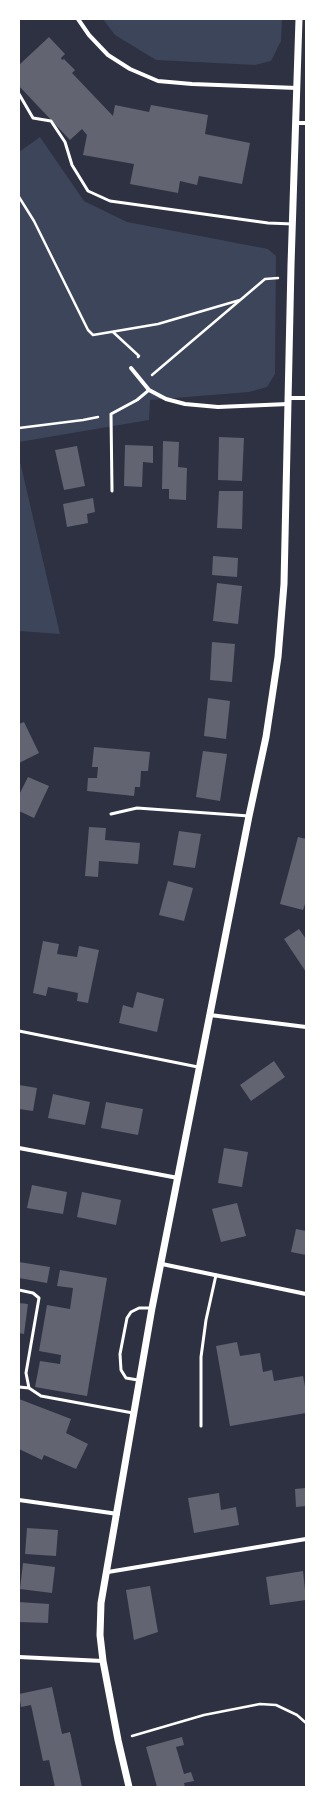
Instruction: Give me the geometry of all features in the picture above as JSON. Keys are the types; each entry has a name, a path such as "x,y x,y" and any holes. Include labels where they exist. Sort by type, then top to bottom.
{"street":[{"path":"78,19 89,35 108,55 130,69 158,81 192,84 297,88"},
{"path":"129,1787 118,1740 103,1661 100,1635 101,1603 108,1572 152,1308 162,1264 249,816 266,737 278,657 284,584 292,224 299,19"},
{"path":"296,123 306,123"},
{"path":"131,368 149,390 166,399 185,404 218,407 289,401 306,398"},
{"path":"210,1015 306,1027"},
{"path":"19,1148 178,1178"},
{"path":"162,1264 306,1294"},
{"path":"19,1500 118,1514"},
{"path":"108,1572 306,1538"},
{"path":"19,1657 103,1661"}],"lane":[{"path":"19,94 33,118 51,121 65,142 72,165 88,191 110,201 268,223 292,224"},
{"path":"112,491 110,414 137,400 149,390"},
{"path":"111,814 137,808 249,816"},
{"path":"19,1031 200,1067"},
{"path":"201,1426 201,1357 206,1320 216,1275"},
{"path":"19,1290 33,1293 39,1298 26,1373 30,1388"},
{"path":"140,1381 126,1378 121,1370 120,1354 127,1318 131,1312 139,1308 152,1308"},
{"path":"19,1387 30,1388 41,1396 135,1414"}],"path":[{"path":"19,197 34,222 88,330 92,334 158,324 240,300"},
{"path":"142,383 266,279 291,278"},
{"path":"112,332 139,356 131,368"},
{"path":"19,428 83,420 110,414"},
{"path":"118,1740 204,1714 260,1704 276,1705 297,1715 306,1723"}],"shaded area":[{"path":"103,19 282,19 281,41 271,61 255,65 156,60 115,35"},
{"path":"40,137 84,201 127,222 268,249 276,256 275,374 267,387 249,392 150,400 149,420 19,442 19,152"},
{"path":"19,457 60,634 19,631"}],"building":[{"path":"49,37 65,54 61,58 75,70 72,73 113,116 115,105 149,112 151,105 208,115 205,134 250,143 242,184 199,176 197,185 180,181 178,193 130,184 134,164 83,155 87,135 82,129 70,140 19,86 19,65"},
{"path":"219,437 244,438 242,481 218,480"},
{"path":"163,441 179,442 178,467 187,468 186,500 169,499 169,489 162,489"},
{"path":"125,445 153,446 153,463 143,462 142,487 124,486"},
{"path":"77,446 85,486 64,490 55,450"},
{"path":"219,491 243,491 242,529 217,528"},
{"path":"93,498 95,512 87,514 88,523 67,527 63,504"},
{"path":"213,556 238,558 237,577 212,575"},
{"path":"217,583 242,586 238,624 213,621"},
{"path":"212,642 235,644 232,682 210,680"},
{"path":"208,698 230,701 226,739 204,736"},
{"path":"24,722 39,753 19,763 19,724"},
{"path":"94,747 150,752 148,771 141,771 140,787 135,787 134,796 87,791 88,778 97,778 98,767 92,767"},
{"path":"203,751 227,754 220,801 196,797"},
{"path":"28,777 49,786 34,818 19,811 19,795"},
{"path":"89,827 106,828 105,840 140,843 138,864 99,861 98,877 85,876"},
{"path":"179,831 201,834 195,868 173,865"},
{"path":"298,837 306,839 306,901 303,910 280,904"},
{"path":"168,881 193,888 184,921 159,915"},
{"path":"299,929 306,939 306,972 284,939"},
{"path":"43,941 59,944 57,954 77,957 79,946 99,950 88,1003 77,1001 78,993 48,987 46,996 33,993"},
{"path":"137,992 164,999 157,1032 119,1023 123,1005 133,1008"},
{"path":"274,1061 285,1077 251,1101 240,1085"},
{"path":"19,1085 37,1088 33,1111 19,1109"},
{"path":"53,1094 90,1102 85,1125 48,1118"},
{"path":"106,1102 143,1109 138,1135 101,1128"},
{"path":"224,1148 248,1152 242,1187 218,1183"},
{"path":"32,1185 67,1192 63,1214 27,1208"},
{"path":"82,1192 121,1200 116,1225 77,1217"},
{"path":"237,1203 246,1236 221,1242 212,1209"},
{"path":"296,1229 306,1231 306,1255 291,1252"},
{"path":"19,1262 50,1267 47,1283 19,1278"},
{"path":"60,1270 107,1278 87,1396 35,1387 40,1361 60,1364 61,1355 39,1351 47,1305 70,1309 73,1288 57,1286"},
{"path":"19,1303 28,1304 24,1334 19,1333"},
{"path":"237,1342 240,1356 260,1353 263,1372 272,1370 274,1381 303,1376 306,1392 306,1413 230,1426 216,1346"},
{"path":"19,1399 71,1419 66,1433 88,1444 76,1469 44,1455 42,1460 19,1449"},
{"path":"306,1488 306,1506 296,1507 295,1489"},
{"path":"219,1493 221,1510 236,1507 239,1525 194,1533 188,1498"},
{"path":"27,1528 58,1530 56,1556 25,1554"},
{"path":"23,1563 55,1567 52,1593 20,1589"},
{"path":"303,1571 306,1600 270,1605 266,1577"},
{"path":"150,1586 158,1632 134,1640 126,1590"},
{"path":"19,1602 49,1604 48,1623 19,1622"},
{"path":"52,1687 62,1734 70,1732 82,1787 55,1787 49,1760 43,1761 31,1705 21,1707 19,1694"},
{"path":"182,1737 184,1745 176,1747 184,1774 191,1772 194,1781 184,1783 185,1787 157,1787 146,1747"}]}
